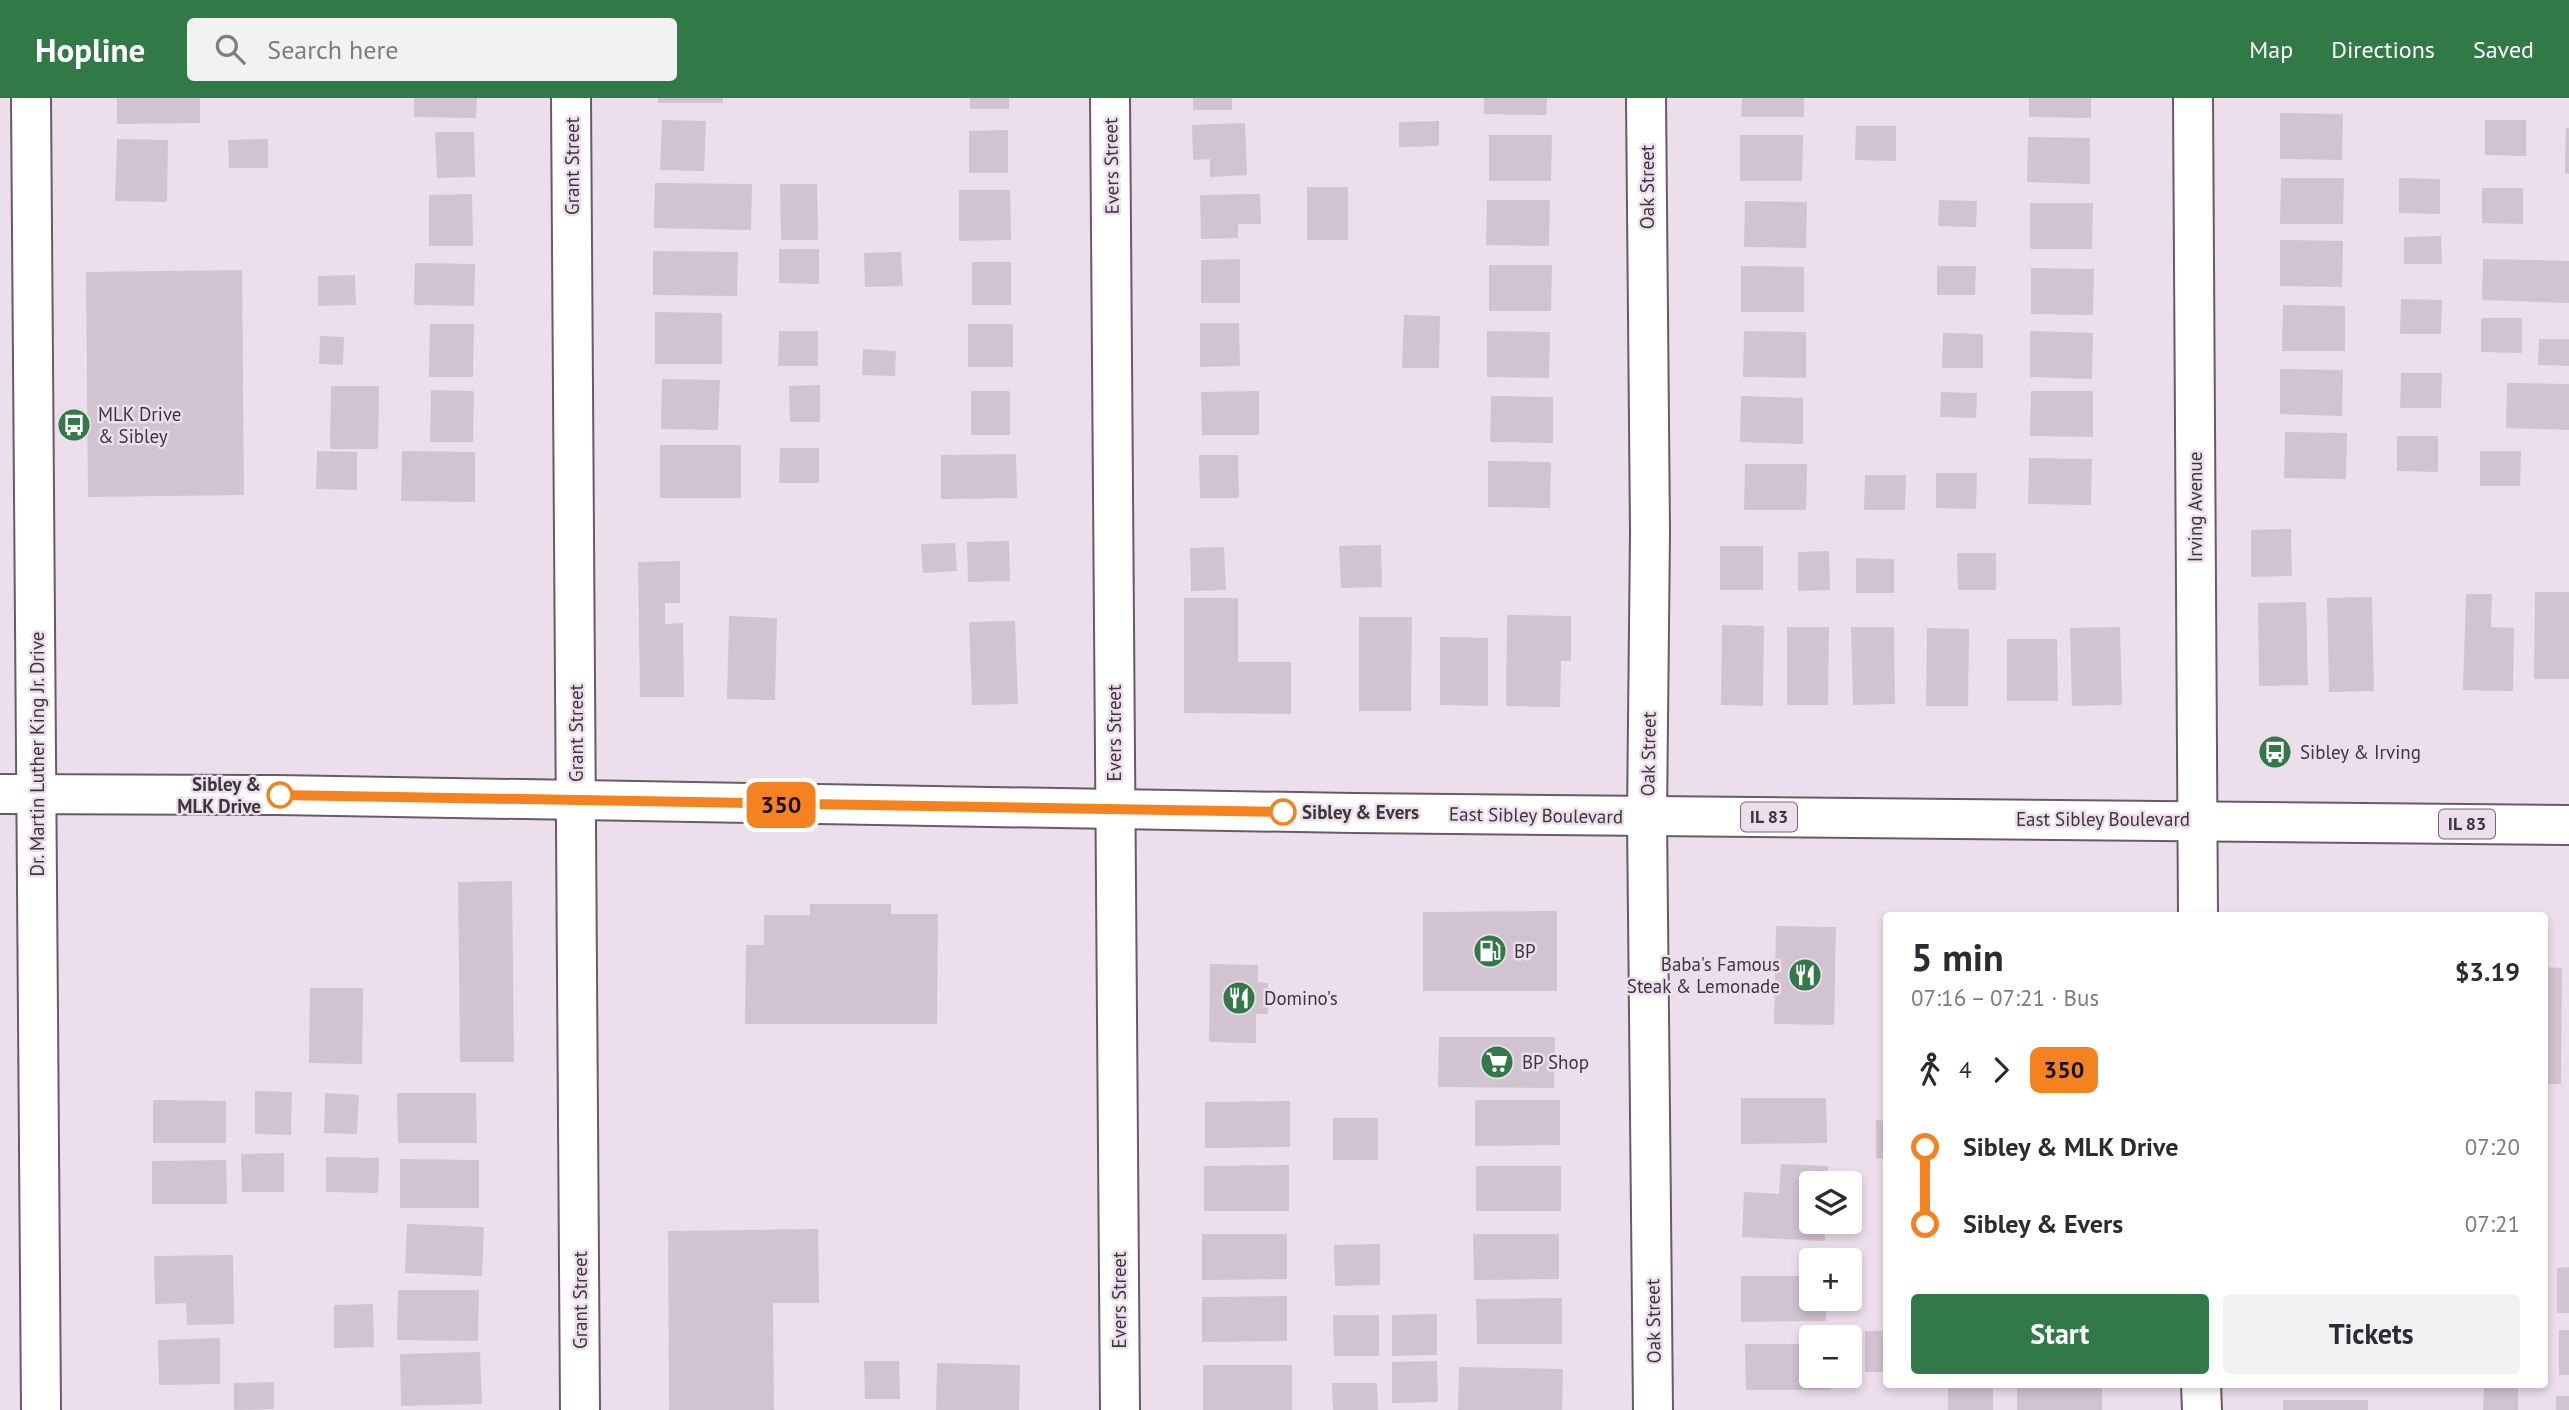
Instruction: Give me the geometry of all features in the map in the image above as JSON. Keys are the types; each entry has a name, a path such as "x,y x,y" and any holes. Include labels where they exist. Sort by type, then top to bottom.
{"street":[{"name":"Dr. Martin Luther King Jr. Drive","path":"31,98 19,793 41,1410"},
{"name":"Grant Street","path":"571,98 580,1410"},
{"name":"Evers Street","path":"1110,98 1120,1410"},
{"name":"Oak Street","path":"1646,98 1650,532 1647,817 1653,1410"},
{"name":"Irving Avenue","path":"2193,98 2198,912"},
{"name":"East Sibley Boulevard","path":"19,793 1647,817 2569,825"},
{"path":"2201,1388 2202,1410"}],"building":[{"path":"117,98 200,98 200,123 117,124"},
{"path":"414,98 477,98 476,118 414,117"},
{"path":"658,98 723,98 723,103 658,103"},
{"path":"970,98 1009,98 1009,109 970,109"},
{"path":"1193,98 1232,98 1232,110 1193,110"},
{"path":"1484,98 1547,98 1546,115 1484,114"},
{"path":"1742,98 1804,98 1804,117 1741,117"},
{"path":"2029,98 2091,98 2091,118 2029,117"},
{"path":"2280,113 2343,114 2342,160 2280,159"},
{"path":"662,120 706,121 704,171 660,170"},
{"path":"2485,120 2526,120 2526,156 2485,155"},
{"path":"1439,121 1439,146 1399,147 1399,122"},
{"path":"1245,123 1247,175 1210,177 1210,159 1193,160 1192,125"},
{"path":"1856,126 1896,126 1896,161 1855,160"},
{"path":"2566,128 2569,128 2569,174 2565,173"},
{"path":"1008,130 1008,173 969,173 969,131"},
{"path":"435,132 474,132 475,177 437,178"},
{"path":"1489,135 1552,135 1551,181 1489,181"},
{"path":"1740,135 1803,135 1802,181 1740,181"},
{"path":"2028,137 2090,138 2090,184 2027,182"},
{"path":"117,139 168,140 167,202 115,201"},
{"path":"268,139 268,168 229,168 228,140"},
{"path":"2281,178 2344,178 2343,224 2280,224"},
{"path":"2399,178 2440,179 2440,214 2399,213"},
{"path":"655,183 752,184 751,230 654,228"},
{"path":"780,184 817,184 818,240 781,240"},
{"path":"1307,187 1348,187 1348,240 1307,240"},
{"path":"2482,188 2523,188 2523,224 2482,223"},
{"path":"959,190 1010,190 1011,240 959,241"},
{"path":"472,194 473,246 429,246 429,195"},
{"path":"1260,194 1261,224 1238,224 1238,238 1201,239 1200,195"},
{"path":"1487,200 1550,200 1549,246 1486,245"},
{"path":"1939,200 1977,201 1976,227 1938,226"},
{"path":"1745,201 1807,202 1806,248 1744,247"},
{"path":"2030,203 2093,203 2092,249 2030,249"},
{"path":"2441,236 2442,264 2404,264 2404,237"},
{"path":"2280,240 2343,241 2342,287 2280,286"},
{"path":"779,249 819,249 819,284 779,283"},
{"path":"653,251 738,252 737,296 653,295"},
{"path":"901,252 903,286 865,287 864,253"},
{"path":"1240,259 1240,303 1201,303 1201,260"},
{"path":"2483,259 2569,261 2569,303 2482,300"},
{"path":"972,262 1011,262 1011,305 972,305"},
{"path":"415,263 475,264 474,306 414,305"},
{"path":"1489,265 1552,265 1551,311 1489,311"},
{"path":"1741,266 1804,267 1804,312 1741,312"},
{"path":"1937,266 1976,266 1975,295 1937,295"},
{"path":"2031,268 2094,269 2093,315 2031,314"},
{"path":"242,270 244,495 88,497 86,272"},
{"path":"355,275 356,305 318,306 318,276"},
{"path":"2401,299 2442,300 2441,334 2400,334"},
{"path":"2283,305 2345,306 2345,351 2282,351"},
{"path":"655,312 722,313 722,364 655,364"},
{"path":"1404,315 1440,316 1439,368 1402,368"},
{"path":"2481,318 2522,318 2522,353 2481,352"},
{"path":"1200,323 1239,323 1240,366 1200,367"},
{"path":"430,324 474,324 473,377 429,377"},
{"path":"968,324 1013,324 1013,367 968,367"},
{"path":"779,331 818,331 818,366 778,366"},
{"path":"1487,331 1550,332 1549,378 1487,377"},
{"path":"1744,331 1806,332 1806,378 1743,377"},
{"path":"2030,331 2093,333 2092,379 2030,377"},
{"path":"1943,333 1983,334 1983,368 1942,368"},
{"path":"320,336 344,337 343,365 319,364"},
{"path":"2539,339 2569,339 2569,366 2538,365"},
{"path":"863,349 896,351 895,376 862,375"},
{"path":"2280,369 2343,370 2342,416 2280,414"},
{"path":"2401,373 2442,373 2441,408 2400,408"},
{"path":"662,379 720,380 718,430 661,429"},
{"path":"2507,383 2569,384 2569,430 2506,428"},
{"path":"820,385 820,422 790,422 789,386"},
{"path":"331,386 379,386 378,449 330,449"},
{"path":"431,390 474,391 473,442 430,442"},
{"path":"971,391 1010,391 1010,435 971,435"},
{"path":"1259,391 1259,435 1202,435 1201,392"},
{"path":"2031,391 2093,391 2093,437 2030,436"},
{"path":"1941,392 1977,393 1976,418 1940,417"},
{"path":"1491,396 1553,397 1553,443 1490,442"},
{"path":"1741,396 1803,398 1803,444 1740,442"},
{"path":"2285,432 2347,433 2346,479 2284,478"},
{"path":"2397,436 2438,436 2438,472 2397,471"},
{"path":"660,445 741,445 741,498 660,498"},
{"path":"780,448 819,448 819,483 779,483"},
{"path":"317,451 357,452 357,490 316,489"},
{"path":"402,451 475,452 475,502 401,501"},
{"path":"2480,451 2521,451 2520,486 2480,486"},
{"path":"1016,454 1017,498 941,499 941,455"},
{"path":"1199,455 1238,455 1239,498 1200,498"},
{"path":"2029,458 2092,459 2091,505 2028,504"},
{"path":"1488,461 1551,462 1550,508 1488,507"},
{"path":"1745,464 1807,464 1806,510 1744,510"},
{"path":"1936,473 1977,473 1976,509 1936,508"},
{"path":"1865,475 1906,475 1905,510 1864,510"},
{"path":"2291,529 2292,576 2251,577 2251,530"},
{"path":"1009,541 1010,581 968,582 967,542"},
{"path":"955,543 957,571 923,573 921,544"},
{"path":"1381,545 1382,587 1341,588 1339,546"},
{"path":"1720,546 1763,546 1763,590 1720,590"},
{"path":"1224,547 1226,590 1191,591 1190,548"},
{"path":"1829,551 1830,590 1798,591 1798,552"},
{"path":"1957,553 1996,553 1996,590 1958,590"},
{"path":"1856,558 1894,559 1894,593 1856,593"},
{"path":"680,561 680,603 665,603 665,624 683,623 684,697 640,697 638,562"},
{"path":"2535,592 2569,592 2569,679 2534,679"},
{"path":"2466,594 2492,594 2491,627 2514,628 2513,691 2463,690"},
{"path":"2372,597 2374,691 2329,692 2327,598"},
{"path":"1184,598 1238,598 1238,662 1291,662 1291,714 1184,713"},
{"path":"2306,602 2308,685 2259,686 2258,603"},
{"path":"1507,615 1571,616 1571,661 1561,661 1560,707 1506,706"},
{"path":"729,616 777,618 775,700 727,699"},
{"path":"1359,617 1412,617 1411,711 1359,711"},
{"path":"1015,621 1018,704 972,705 969,622"},
{"path":"1722,625 1764,626 1763,706 1721,705"},
{"path":"1787,627 1829,627 1828,705 1787,705"},
{"path":"1851,627 1894,627 1895,704 1853,705"},
{"path":"2120,627 2122,705 2072,706 2070,628"},
{"path":"1927,628 1969,629 1968,706 1926,706"},
{"path":"1440,637 1488,638 1488,706 1440,705"},
{"path":"2007,639 2057,639 2058,701 2007,701"},
{"path":"512,881 514,1062 460,1062 458,882"},
{"path":"810,904 891,904 891,914 938,914 937,1024 745,1024 746,945 764,945 764,915 810,915"},
{"name":"BP","path":"1557,911 1557,991 1423,991 1423,912"},
{"name":"Baba's Famous Steak & Lemonade","path":"1776,926 1836,927 1834,1025 1774,1024"},
{"name":"Domino's","path":"1210,964 1258,965 1258,982 1268,983 1268,1014 1256,1014 1256,1043 1209,1042"},
{"path":"2548,967 2562,968 2561,1084 2548,1084"},
{"path":"310,988 363,988 362,1064 309,1063"},
{"name":"BP Shop","path":"1439,1037 1555,1037 1554,1088 1438,1087"},
{"path":"255,1091 292,1092 291,1135 255,1134"},
{"path":"325,1093 359,1095 357,1134 324,1133"},
{"path":"397,1093 476,1093 477,1143 398,1143"},
{"path":"1741,1098 1826,1098 1827,1143 1741,1144"},
{"path":"153,1100 226,1101 226,1143 153,1143"},
{"path":"1475,1100 1560,1100 1560,1145 1475,1146"},
{"path":"1290,1101 1290,1147 1205,1148 1205,1102"},
{"path":"1333,1118 1378,1118 1378,1160 1333,1160"},
{"path":"1876,1120 1883,1121 1883,1159 1876,1158"},
{"path":"284,1153 284,1192 242,1192 241,1154"},
{"path":"326,1157 379,1158 378,1193 326,1192"},
{"path":"400,1159 479,1160 479,1208 400,1208"},
{"path":"226,1160 227,1204 152,1204 152,1161"},
{"path":"1781,1164 1828,1166 1828,1171 1799,1171 1799,1234 1825,1234 1825,1241 1742,1237 1744,1192 1779,1194"},
{"path":"1289,1165 1289,1211 1204,1211 1204,1166"},
{"path":"1476,1166 1561,1166 1561,1211 1476,1211"},
{"path":"407,1224 484,1227 482,1276 405,1273"},
{"path":"818,1229 819,1303 773,1303 774,1410 669,1410 668,1231"},
{"path":"1202,1234 1287,1234 1287,1279 1202,1280"},
{"path":"1473,1234 1559,1234 1559,1279 1474,1280"},
{"path":"1380,1244 1380,1285 1335,1286 1334,1245"},
{"path":"233,1255 234,1324 187,1325 186,1303 155,1304 154,1256"},
{"path":"2569,1267 2569,1313 2557,1313 2557,1268"},
{"path":"1741,1276 1799,1276 1799,1311 1826,1311 1826,1321 1741,1322"},
{"path":"398,1290 479,1290 478,1341 397,1340"},
{"path":"1287,1296 1287,1341 1202,1342 1202,1297"},
{"path":"1562,1298 1562,1344 1477,1344 1476,1299"},
{"path":"373,1304 374,1347 334,1348 334,1305"},
{"path":"1437,1314 1437,1355 1392,1356 1392,1315"},
{"path":"1333,1315 1379,1315 1379,1356 1334,1356"},
{"path":"2559,1330 2569,1330 2569,1375 2559,1375"},
{"path":"1865,1331 1883,1331 1883,1372 1865,1372"},
{"path":"220,1338 220,1384 159,1385 158,1340"},
{"path":"1745,1344 1799,1344 1799,1388 1831,1388 1831,1390 1746,1390"},
{"path":"480,1352 482,1404 401,1406 400,1354"},
{"path":"864,1361 899,1361 900,1399 865,1399"},
{"path":"1437,1361 1438,1402 1392,1403 1392,1362"},
{"path":"937,1363 1020,1365 1019,1410 936,1410"},
{"path":"1203,1365 1292,1365 1292,1410 1203,1410"},
{"path":"1459,1367 1563,1369 1562,1410 1458,1410"},
{"path":"274,1382 274,1409 234,1410 234,1383"},
{"path":"1332,1383 1377,1383 1378,1410 1333,1410"},
{"path":"1948,1388 1993,1388 1993,1410 1948,1410"},
{"path":"2017,1388 2102,1388 2102,1410 2017,1410"},
{"path":"2484,1388 2518,1388 2518,1410 2483,1410"},
{"path":"2556,1396 2569,1396 2569,1410 2556,1410"},
{"path":"2283,1400 2368,1400 2368,1410 2283,1410"}],"bus line":[{"name":"350","path":"280,795 1283,812"}],"place":[{"name":"MLK Drive & Sibley","path":"74,425"},
{"name":"Sibley & Irving","path":"2275,752"},
{"name":"Sibley & MLK Drive","path":"280,795"},
{"name":"Sibley & Evers","path":"1283,812"},
{"name":"BP","path":"1490,951"},
{"name":"Baba's Famous Steak & Lemonade","path":"1805,975"},
{"name":"Domino's","path":"1239,998"},
{"name":"BP Shop","path":"1497,1062"}]}
